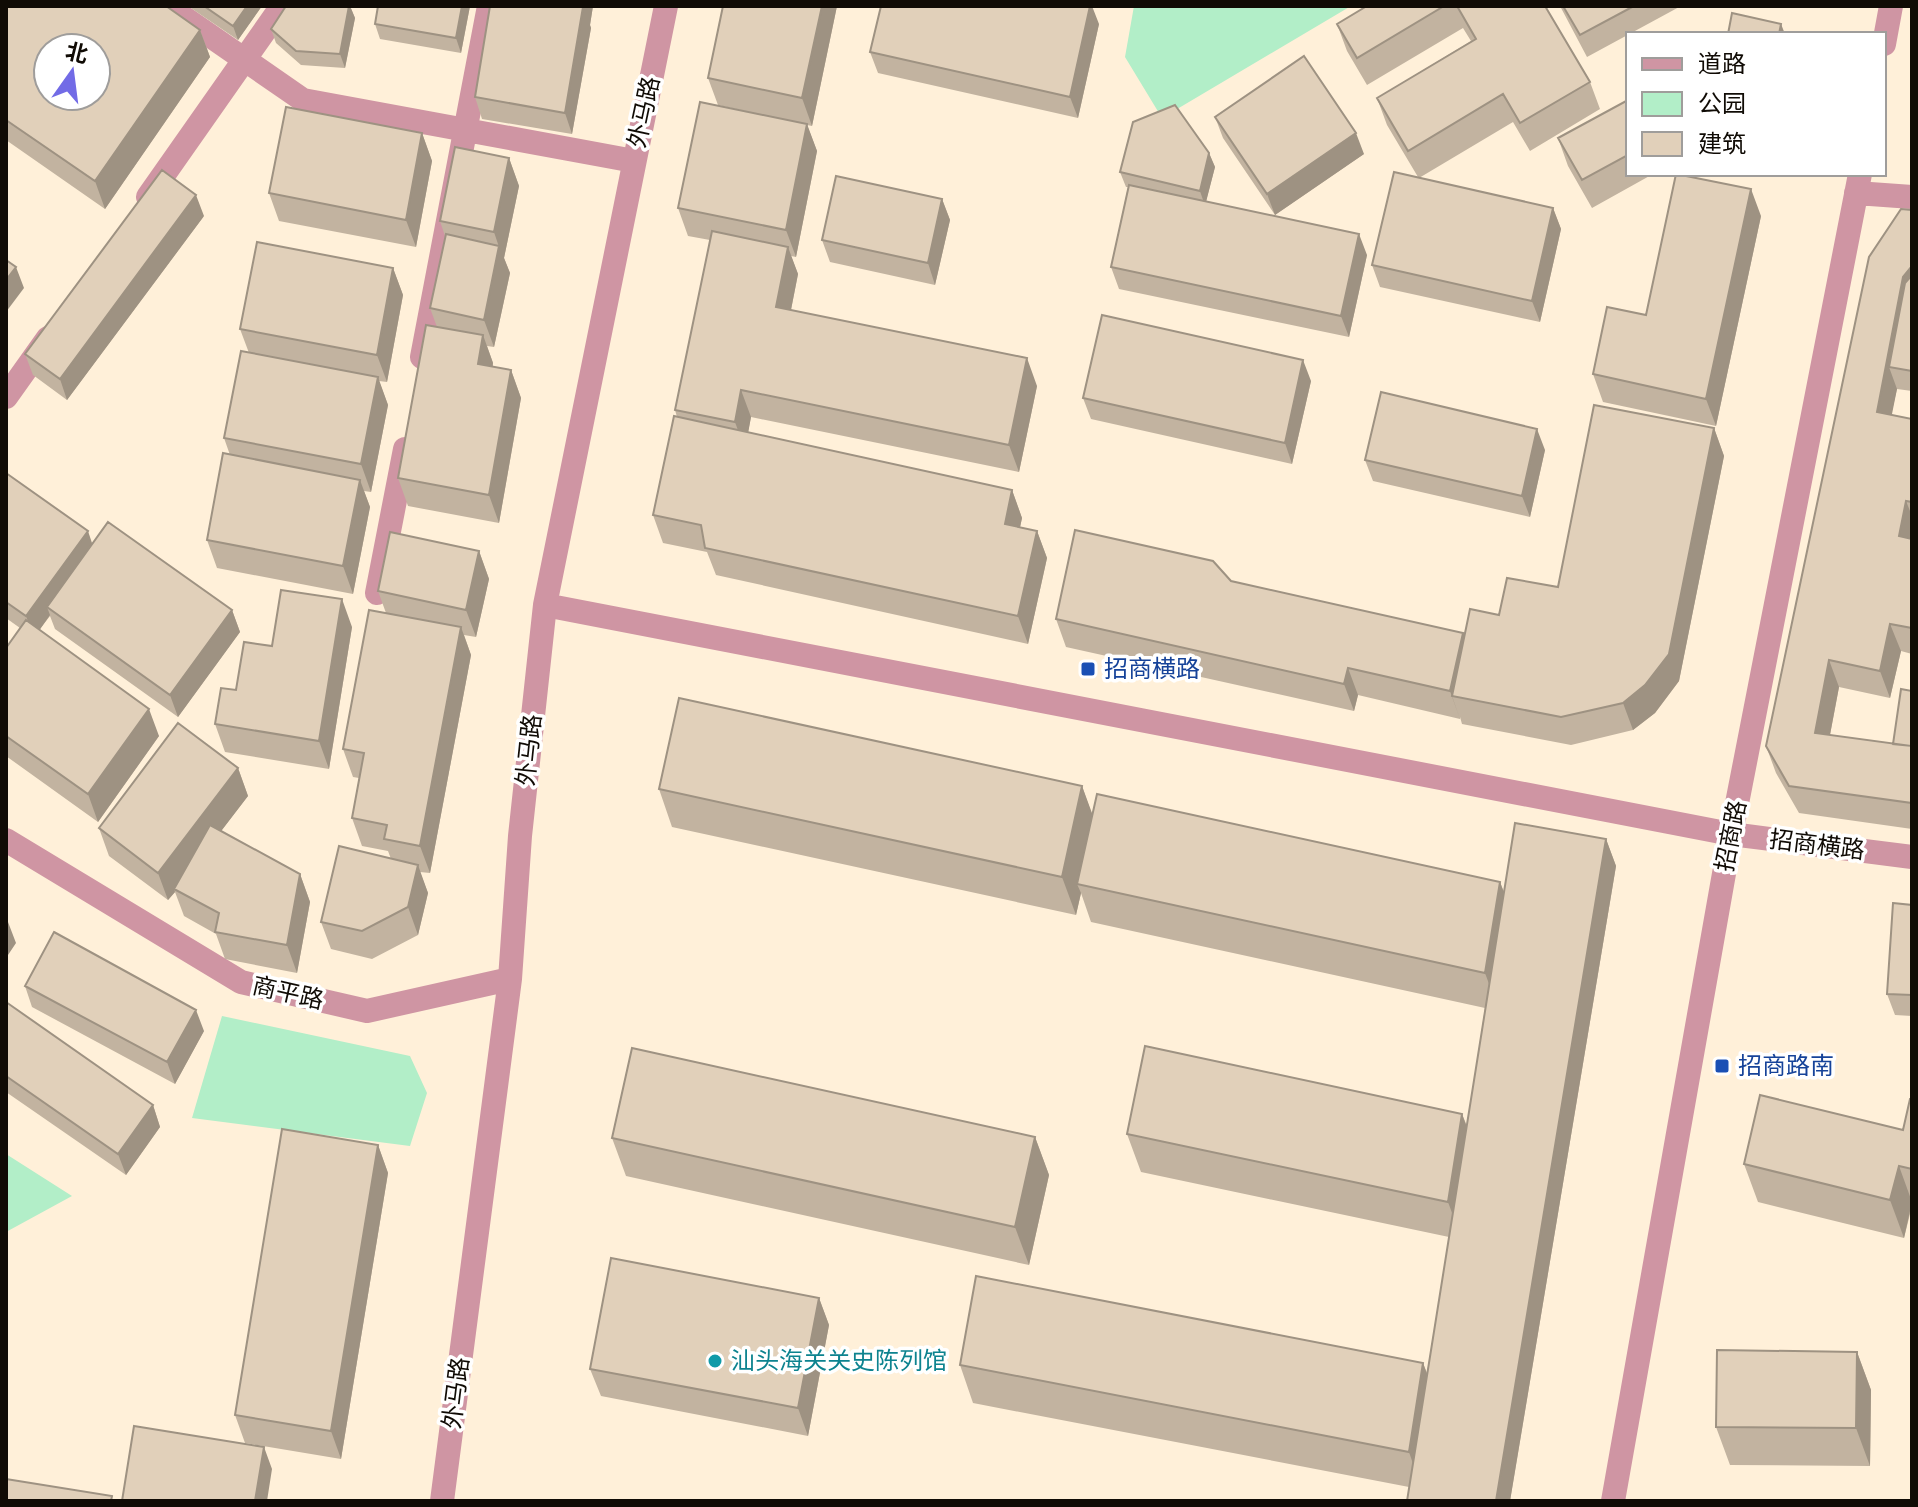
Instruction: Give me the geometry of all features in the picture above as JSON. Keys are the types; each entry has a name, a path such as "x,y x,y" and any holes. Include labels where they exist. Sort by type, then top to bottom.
{"street":[{"path":"167,6 303,100 634,161"},
{"path":"135,216 282,6"},
{"path":"418,377 489,6"},
{"name":"外马路","path":"442,1501 510,979 520,836 545,605 666,6"},
{"path":"1886,33 1891,6"},
{"path":"1858,184 1912,197"},
{"name":"招商路","path":"1613,1501 1731,834 1858,184"},
{"path":"6,397 61,319"},
{"path":"377,593 409,424"},
{"name":"招商横路","path":"545,605 1731,834 1912,857"},
{"name":"商平路","path":"6,840 241,982 367,1011 510,979"}],"green space":[{"path":"1134,6 1351,6 1162,118 1125,57"},
{"path":"222,1016 410,1056 427,1093 410,1146 192,1118"},
{"path":"6,1154 72,1196 6,1232"}],"building":[{"path":"6,6 166,6 200,30 95,181 6,120"},
{"path":"204,6 247,6 233,26"},
{"path":"286,6 349,6 340,54 296,51 271,29"},
{"path":"378,6 462,6 456,38 375,24"},
{"path":"490,6 583,7 565,113 475,97"},
{"path":"723,6 822,6 802,98 708,78"},
{"path":"881,6 1090,6 1070,97 870,52"},
{"path":"1367,6 1444,6 1357,58 1337,24"},
{"path":"1457,6 1545,6 1590,82 1520,123 1503,94 1408,151 1377,98 1476,39"},
{"path":"1563,6 1634,6 1580,35"},
{"path":"1732,13 1781,24 1779,32 1728,32"},
{"path":"1304,56 1356,133 1267,194 1215,117"},
{"path":"1626,101 1626,156 1582,180 1558,138"},
{"path":"700,102 807,124 786,230 678,208"},
{"path":"1175,105 1209,153 1200,191 1120,172 1133,122"},
{"path":"286,107 422,133 406,220 269,193"},
{"path":"455,147 509,158 494,232 440,221"},
{"path":"162,170 196,195 60,379 25,354"},
{"path":"1394,172 1553,208 1532,301 1372,265"},
{"path":"836,176 942,199 928,263 822,240"},
{"path":"1676,176 1751,189 1706,399 1593,374 1607,307 1646,315"},
{"path":"1129,185 1359,234 1341,316 1111,267"},
{"path":"1901,209 1912,210 1912,266 1903,277 1877,412 1912,419 1912,502 1906,501 1899,536 1912,539 1912,628 1890,624 1880,671 1829,660 1815,733 1912,746 1912,803 1789,786 1766,746 1869,257"},
{"path":"712,231 788,247 776,307 1027,358 1009,445 741,390 735,422 675,410"},
{"path":"446,234 499,246 484,320 430,308"},
{"path":"257,242 393,268 377,355 240,329"},
{"path":"6,260 16,267 6,280"},
{"path":"1912,275 1912,371 1889,367 1905,283"},
{"path":"1102,315 1303,360 1285,443 1083,398"},
{"path":"426,325 483,335 478,364 511,370 489,495 398,478"},
{"path":"241,351 378,377 361,464 224,438"},
{"path":"1381,392 1537,429 1522,496 1365,460"},
{"path":"1594,405 1714,428 1669,654 1645,685 1623,703 1561,717 1452,696 1470,609 1499,615 1507,578 1558,587"},
{"path":"674,416 1012,490 1005,524 1037,531 1018,616 705,548 701,525 653,515"},
{"path":"223,453 360,480 343,566 207,540"},
{"path":"6,473 88,531 26,616 6,602"},
{"path":"108,522 232,610 170,695 47,607"},
{"path":"1075,530 1213,561 1231,581 1463,633 1450,691 1348,668 1344,684 1056,619"},
{"path":"390,532 479,551 466,610 378,591"},
{"path":"281,590 342,599 319,741 215,724 221,688 236,690 244,642 272,646"},
{"path":"369,610 461,627 420,846 384,839 387,825 352,818 364,753 343,749"},
{"path":"26,620 149,709 88,794 6,736 6,648"},
{"path":"1901,689 1912,691 1912,746 1893,744"},
{"path":"679,698 1082,786 1062,877 659,789"},
{"path":"178,723 238,768 158,873 99,828"},
{"path":"1097,794 1500,882 1485,973 1077,884"},
{"path":"1515,823 1606,839 1496,1501 1407,1501"},
{"path":"210,825 300,874 287,945 215,932 219,913 174,889"},
{"path":"339,846 418,865 408,907 362,931 321,922"},
{"path":"1893,903 1912,905 1912,995 1887,994"},
{"path":"54,932 196,1010 167,1062 25,986"},
{"path":"6,1002 153,1105 118,1154 6,1076"},
{"path":"1145,1046 1462,1114 1448,1202 1127,1134"},
{"path":"632,1048 1035,1137 1015,1227 612,1138"},
{"path":"1760,1095 1903,1130 1912,1099 1912,1169 1899,1166 1890,1200 1744,1164"},
{"path":"282,1129 378,1145 331,1431 235,1415"},
{"name":"汕头海关关史陈列馆","path":"611,1258 819,1298 798,1408 590,1369"},
{"path":"976,1276 1423,1363 1409,1452 960,1365"},
{"path":"1717,1350 1857,1352 1856,1428 1716,1427"},
{"path":"134,1426 264,1447 255,1501 122,1501"},
{"path":"6,1479 112,1496 111,1501 6,1501"}],"place":[{"name":"招商横路","path":"1088,669"},
{"name":"招商路南","path":"1722,1066"},
{"name":"汕头海关关史陈列馆","path":"715,1361"}]}
